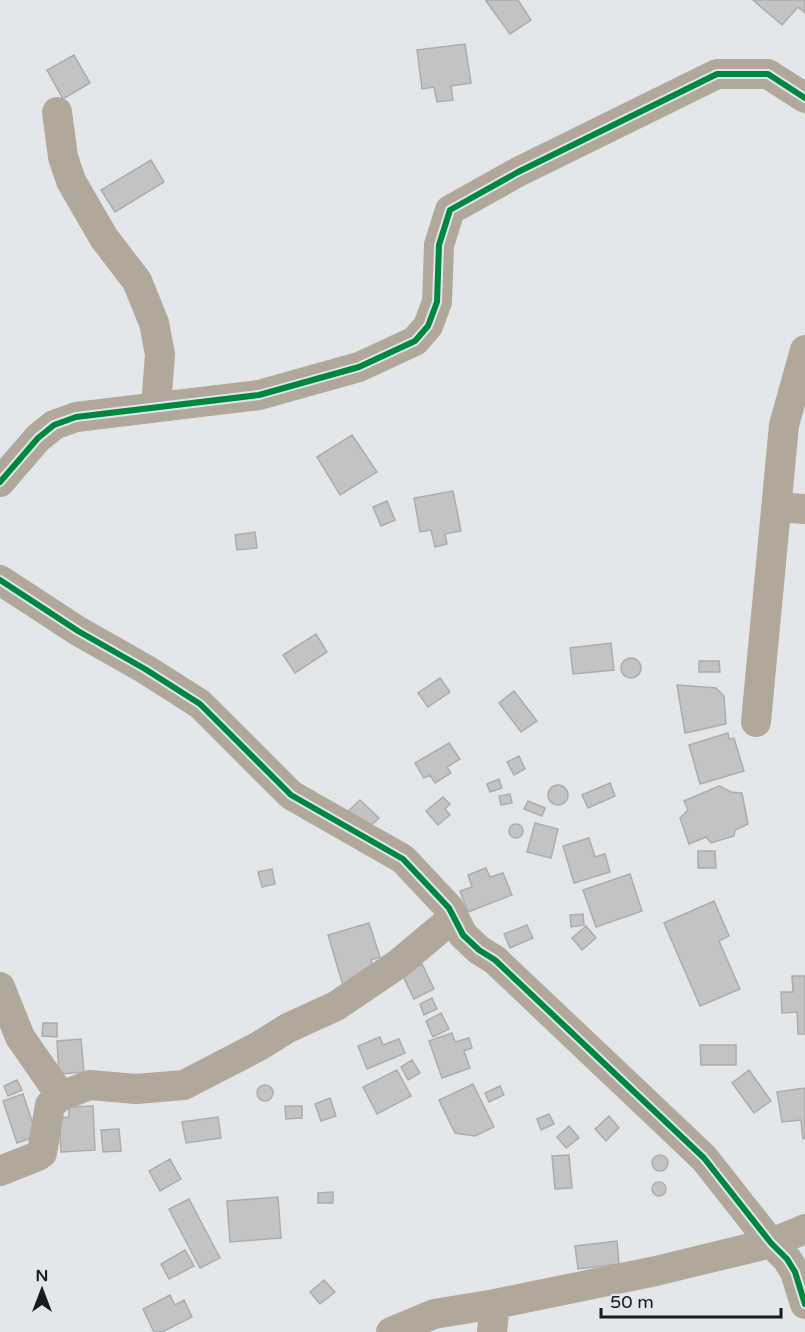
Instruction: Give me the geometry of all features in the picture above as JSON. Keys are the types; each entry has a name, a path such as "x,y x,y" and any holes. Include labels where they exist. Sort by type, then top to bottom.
{"street":[{"path":"0,482 38,438 54,425 76,417 259,395 359,367 415,341 428,326 437,303 440,245 450,210 518,172 717,74 768,74 805,98"},
{"path":"57,112 63,157 71,181 104,238 137,280 154,323 160,354 156,407"},
{"path":"756,722 791,508 784,425 805,350"},
{"path":"0,580 78,631 200,704 291,795 403,859 449,908 463,935 479,950 495,960 704,1158 771,1243 787,1259 795,1272 805,1304"},
{"path":"0,1171 42,1153 50,1105 61,1096 90,1084 136,1089 184,1084 192,1081 288,1028 336,1005 398,964 454,917"},
{"path":"0,987 20,1037 61,1096"},
{"path":"391,1332 434,1314 494,1318 656,1271 771,1243 805,1229"}],"building":[{"path":"518,0 531,20 510,34 486,1"},
{"path":"753,0 805,0 805,13 798,7 782,25"},
{"path":"465,44 471,83 451,86 453,100 437,102 434,87 422,89 417,50"},
{"path":"74,55 90,83 63,99 47,70"},
{"path":"151,160 164,182 115,212 101,190"},
{"path":"352,435 377,472 340,495 317,457"},
{"path":"453,491 461,531 445,534 447,544 435,547 431,530 420,532 414,498"},
{"path":"387,501 395,520 381,526 373,507"},
{"path":"255,532 257,548 237,550 235,535"},
{"path":"316,634 327,652 295,673 283,655"},
{"path":"611,643 614,670 573,674 570,648"},
{"path":"631,658 638,661 641,668 638,675 631,678 624,675 621,668 624,661"},
{"path":"699,661 719,661 720,672 699,672"},
{"path":"440,678 450,692 428,707 418,693"},
{"path":"677,685 716,688 724,696 726,724 685,733"},
{"path":"514,691 537,721 521,732 499,703"},
{"path":"728,733 729,739 734,738 744,771 700,784 689,745"},
{"path":"449,743 460,759 447,767 451,773 435,783 430,775 424,778 415,763"},
{"path":"519,756 525,769 514,775 507,762"},
{"path":"499,779 502,788 490,792 487,784"},
{"path":"610,783 615,796 588,808 582,795"},
{"path":"558,785 565,788 568,795 565,802 558,805 551,802 548,795 551,788"},
{"path":"719,786 731,792 742,793 748,824 735,830 734,836 711,843 706,837 689,844 680,818 688,810 684,801"},
{"path":"510,794 512,803 501,805 499,796"},
{"path":"443,797 450,804 445,809 450,815 438,825 426,811"},
{"path":"360,800 379,818 363,833 344,815"},
{"path":"528,801 545,808 542,816 524,809"},
{"path":"535,823 558,829 551,858 527,852"},
{"path":"513,824 519,824 523,831 519,838 513,838 509,834 509,828"},
{"path":"589,838 595,857 605,854 610,872 574,883 563,846"},
{"path":"698,851 715,851 716,868 698,868"},
{"path":"486,868 490,877 503,873 512,895 468,912 460,891 472,887 468,875"},
{"path":"272,869 275,884 262,887 258,872"},
{"path":"630,874 642,911 596,927 583,890"},
{"path":"714,901 729,936 719,941 740,989 700,1006 664,923"},
{"path":"583,914 584,925 571,927 570,915"},
{"path":"369,923 380,957 371,960 375,972 344,989 328,935"},
{"path":"527,925 533,938 510,948 504,934"},
{"path":"586,926 596,938 582,950 572,938"},
{"path":"422,964 434,989 414,999 402,974"},
{"path":"792,976 805,976 805,1034 798,1034 797,1012 782,1013 781,992 793,992"},
{"path":"432,998 437,1009 424,1015 420,1004"},
{"path":"441,1013 449,1029 433,1037 426,1021"},
{"path":"43,1023 57,1023 57,1037 42,1036"},
{"path":"452,1033 455,1042 469,1038 472,1048 464,1051 470,1068 442,1078 429,1041"},
{"path":"380,1037 383,1045 399,1039 405,1053 367,1069 358,1046"},
{"path":"81,1039 84,1072 59,1074 57,1041"},
{"path":"700,1045 736,1045 736,1065 701,1065"},
{"path":"412,1060 420,1073 408,1080 401,1067"},
{"path":"397,1070 411,1096 377,1114 363,1087"},
{"path":"749,1070 771,1101 754,1113 732,1083"},
{"path":"17,1080 22,1090 8,1096 4,1086"},
{"path":"473,1084 494,1127 475,1136 455,1133 439,1100"},
{"path":"262,1085 268,1085 273,1093 271,1099 262,1101 257,1096 257,1090"},
{"path":"500,1086 504,1095 489,1102 485,1093"},
{"path":"805,1088 805,1138 803,1139 801,1120 782,1122 777,1092"},
{"path":"23,1094 37,1136 17,1143 3,1101"},
{"path":"330,1098 336,1116 321,1121 315,1104"},
{"path":"93,1106 95,1150 61,1152 59,1118 69,1117 69,1107"},
{"path":"285,1106 302,1106 302,1118 286,1119"},
{"path":"549,1114 554,1124 541,1130 537,1119"},
{"path":"609,1116 619,1128 606,1141 595,1129"},
{"path":"218,1117 221,1138 186,1143 182,1122"},
{"path":"569,1126 579,1138 566,1148 557,1137"},
{"path":"119,1129 121,1151 103,1152 101,1130"},
{"path":"569,1155 572,1188 555,1189 552,1156"},
{"path":"660,1155 666,1157 668,1163 666,1169 660,1171 654,1169 652,1163 654,1157"},
{"path":"170,1159 181,1179 160,1191 149,1171"},
{"path":"656,1182 662,1182 666,1189 662,1196 656,1196 652,1192 652,1186"},
{"path":"333,1192 333,1203 318,1203 318,1193"},
{"path":"278,1197 281,1238 230,1242 227,1201"},
{"path":"189,1199 220,1258 200,1268 169,1209"},
{"path":"617,1241 619,1264 578,1269 575,1246"},
{"path":"185,1250 194,1266 169,1279 161,1264"},
{"path":"324,1280 335,1292 320,1304 310,1292"},
{"path":"170,1295 175,1305 184,1300 192,1317 162,1332 154,1332 143,1309"}],"cycle path":[{"path":"0,482 38,438 54,425 76,417 259,395 359,367 415,341 428,326 437,302 439,245 450,210 518,172 717,74 768,74 805,98"},
{"path":"0,580 78,631 200,704 291,795 403,859 449,908 463,935 479,950 495,960 704,1158 771,1243 787,1259 795,1272 805,1304"}]}
